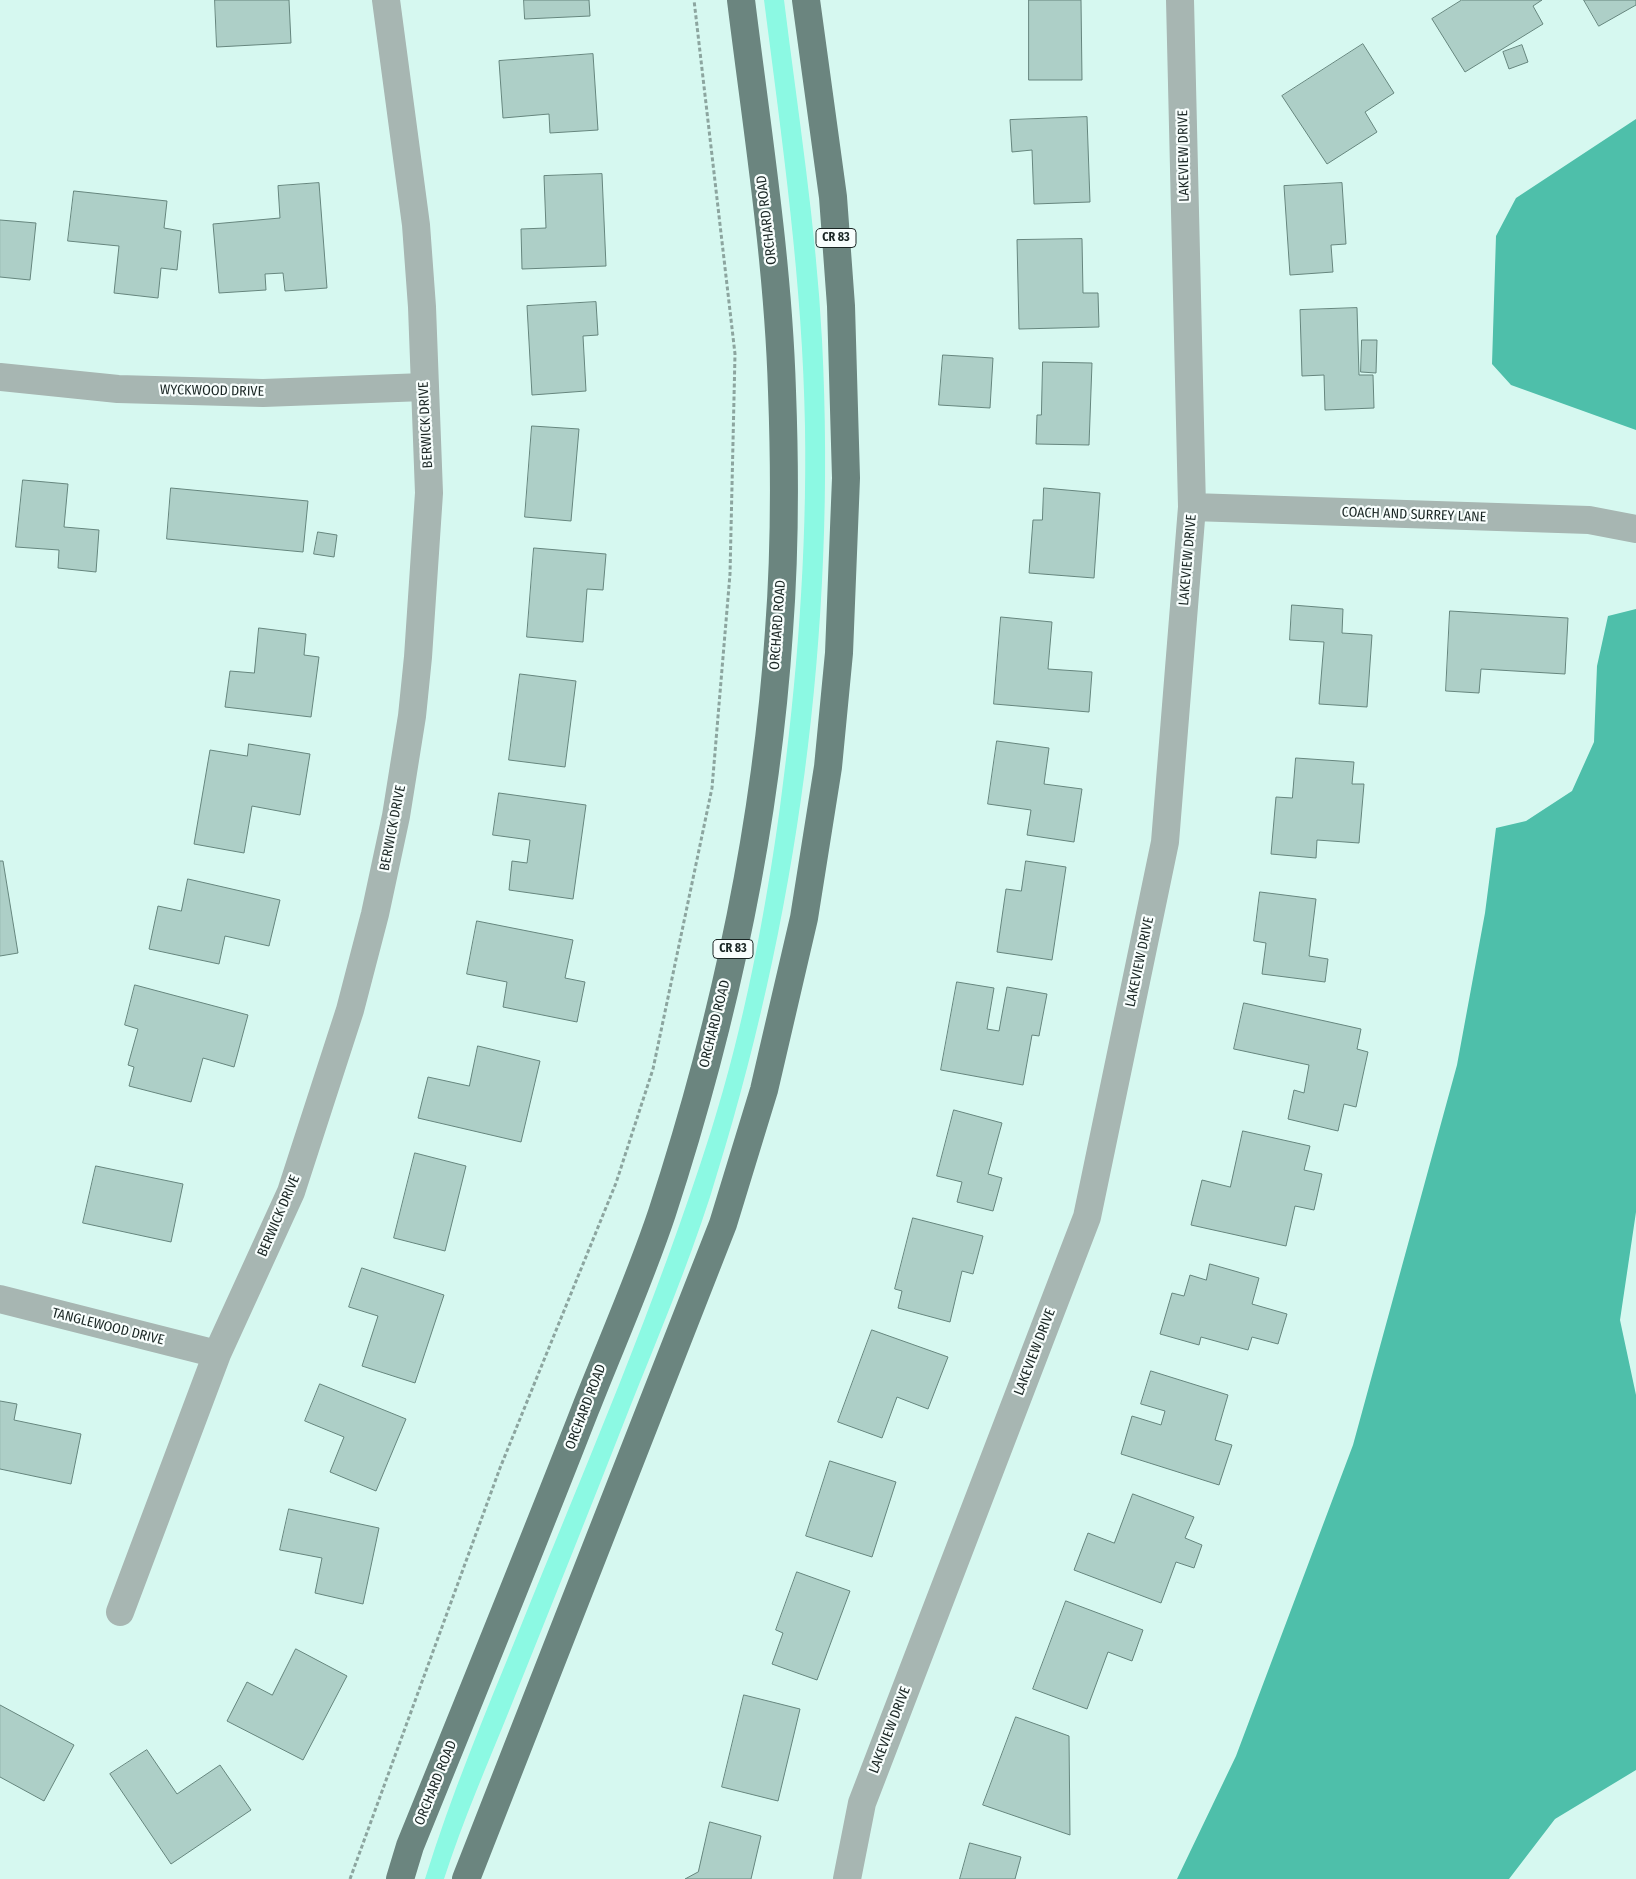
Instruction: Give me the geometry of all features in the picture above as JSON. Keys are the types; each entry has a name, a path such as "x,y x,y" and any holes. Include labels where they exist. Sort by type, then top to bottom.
{"main road":[{"name":"ORCHARD ROAD","path":"400,1879 410,1846 518,1582 661,1216 697,1095 721,1001 748,877 766,754 779,632 782,537 782,389 772,260 741,0"},
{"name":"CR 83","path":"466,1879 723,1224 764,1090 804,918 828,767 839,653 846,478 841,306 833,197 806,0"}],"street":[{"name":"BERWICK DRIVE","path":"120,1612 217,1354 291,1192 350,1010 375,914 396,816 412,716 423,595 429,493 422,307 416,225 386,0"},
{"name":"LAKEVIEW DRIVE","path":"847,1879 862,1803 1087,1218 1164,842 1192,507 1180,0"},
{"name":"WYCKWOOD DRIVE","path":"0,377 118,389 263,393 424,388"},
{"name":"COACH AND SURREY LANE","path":"1192,507 1589,520 1636,529"},
{"name":"TANGLEWOOD DRIVE","path":"0,1299 217,1354"}],"path":[{"path":"350,1879 500,1468 616,1183 653,1068 712,788 730,574 735,354 694,0"}],"shaded area":[{"path":"764,0 784,0 816,255 822,340 825,448 823,557 816,665 805,773 788,881 767,987 741,1093 692,1250 467,1813 444,1879 425,1879 469,1755 644,1321 690,1195 734,1051 768,889 780,807 800,617 805,427 796,267"},
{"path":"1636,119 1636,430 1511,385 1492,364 1496,236 1516,198"},
{"path":"1636,609 1636,1212 1620,1320 1636,1395 1636,1770 1555,1819 1509,1879 1177,1879 1236,1756 1353,1445 1457,1065 1485,913 1496,828 1526,821 1572,791 1594,742 1597,666 1608,616"}],"building":[{"path":"215,0 289,0 291,43 217,47"},
{"path":"524,0 589,0 590,16 525,19"},
{"path":"1029,0 1081,0 1082,80 1029,80"},
{"path":"1462,0 1542,0 1533,6 1543,24 1465,72 1432,19"},
{"path":"1584,0 1636,0 1636,5 1599,26"},
{"path":"1363,44 1394,93 1365,112 1377,132 1327,164 1282,96"},
{"path":"1522,45 1528,62 1509,69 1503,52"},
{"path":"593,54 598,130 550,133 549,114 503,118 499,61"},
{"path":"1087,117 1090,202 1034,204 1032,150 1012,152 1010,120"},
{"path":"602,174 606,266 522,269 521,229 546,228 544,176"},
{"path":"319,183 327,288 285,291 283,273 265,274 266,290 219,293 213,224 280,218 278,186"},
{"path":"1342,183 1346,244 1331,245 1333,272 1290,275 1284,186"},
{"path":"74,191 167,201 164,228 181,231 177,270 161,268 158,298 114,293 119,246 68,241"},
{"path":"0,220 36,223 30,280 0,277"},
{"path":"1082,239 1083,293 1098,293 1099,327 1019,329 1017,240"},
{"path":"596,302 598,335 583,336 586,391 532,395 527,306"},
{"path":"1357,308 1359,375 1373,375 1374,408 1325,410 1324,375 1302,376 1300,310"},
{"path":"1362,340 1377,340 1376,373 1361,372"},
{"path":"943,355 993,358 990,408 939,405"},
{"path":"1043,362 1092,363 1089,445 1036,444 1037,415 1041,415"},
{"path":"532,426 579,429 571,521 525,517"},
{"path":"23,480 68,484 64,527 99,530 96,572 58,568 59,550 16,547"},
{"path":"171,488 308,501 303,552 167,539"},
{"path":"1044,488 1100,493 1094,578 1029,573 1033,520 1042,520"},
{"path":"318,532 337,535 334,557 314,554"},
{"path":"534,548 606,554 603,590 587,589 583,642 527,637"},
{"path":"1292,605 1343,609 1342,633 1372,635 1367,707 1319,704 1324,642 1290,640"},
{"path":"1450,611 1568,618 1565,674 1481,669 1479,693 1446,691"},
{"path":"1001,617 1052,622 1048,669 1092,672 1089,712 994,704"},
{"path":"259,628 306,634 304,655 319,657 311,717 225,707 230,671 254,673"},
{"path":"520,674 576,681 565,767 509,760"},
{"path":"997,741 1049,748 1044,784 1082,789 1074,842 1027,835 1031,810 988,804"},
{"path":"249,744 310,754 300,815 252,806 244,853 194,844 210,750 247,756"},
{"path":"1296,758 1354,762 1352,784 1364,784 1359,843 1317,840 1316,858 1271,854 1276,797 1292,798"},
{"path":"499,793 586,805 573,899 509,890 512,861 527,863 530,840 493,835"},
{"path":"0,861 3,861 18,953 0,956"},
{"path":"1026,861 1066,867 1052,960 997,952 1006,889 1021,891"},
{"path":"188,879 280,900 269,946 225,936 219,964 149,949 158,906 181,911"},
{"path":"1260,892 1316,899 1309,956 1328,959 1325,982 1262,974 1266,943 1254,941"},
{"path":"477,921 573,940 565,978 585,982 577,1022 503,1007 507,982 467,974"},
{"path":"957,982 994,988 987,1029 999,1031 1007,987 1047,994 1039,1036 1032,1035 1023,1085 941,1070"},
{"path":"135,985 248,1015 234,1067 203,1058 191,1102 129,1086 134,1067 128,1065 138,1029 125,1025"},
{"path":"1244,1003 1361,1029 1357,1049 1368,1052 1356,1107 1344,1104 1338,1131 1288,1119 1294,1090 1304,1093 1309,1065 1234,1049"},
{"path":"478,1046 540,1061 521,1142 418,1118 428,1077 469,1086"},
{"path":"954,1110 1002,1123 988,1174 1002,1178 993,1211 957,1202 962,1182 937,1176"},
{"path":"1243,1131 1310,1146 1304,1170 1322,1174 1314,1210 1295,1206 1286,1246 1191,1225 1202,1180 1230,1187"},
{"path":"415,1153 466,1166 445,1251 394,1238"},
{"path":"96,1166 183,1184 171,1242 83,1223"},
{"path":"913,1218 983,1236 973,1274 962,1271 950,1322 898,1308 902,1291 895,1289"},
{"path":"1210,1264 1259,1278 1252,1304 1287,1314 1278,1344 1252,1337 1248,1350 1201,1337 1199,1345 1160,1334 1172,1293 1184,1296 1190,1275 1206,1280"},
{"path":"362,1268 444,1295 415,1383 362,1366 378,1316 349,1307"},
{"path":"872,1330 948,1357 928,1409 897,1397 882,1438 838,1422"},
{"path":"1151,1371 1228,1395 1215,1440 1232,1445 1219,1485 1121,1454 1132,1416 1161,1425 1165,1411 1141,1404"},
{"path":"320,1384 406,1419 376,1491 330,1472 344,1437 305,1421"},
{"path":"0,1401 17,1404 14,1420 81,1434 71,1484 0,1469"},
{"path":"830,1461 896,1482 872,1557 806,1536"},
{"path":"1133,1494 1194,1517 1185,1538 1202,1545 1194,1568 1176,1562 1161,1603 1074,1570 1088,1533 1114,1543"},
{"path":"289,1509 379,1528 363,1604 315,1593 322,1558 280,1550"},
{"path":"797,1572 850,1591 817,1680 772,1664 783,1633 776,1630"},
{"path":"1066,1601 1143,1630 1132,1661 1108,1652 1087,1709 1033,1689"},
{"path":"296,1649 347,1676 303,1760 227,1721 247,1682 272,1695"},
{"path":"744,1695 800,1709 778,1801 722,1787"},
{"path":"0,1705 74,1745 44,1801 0,1777"},
{"path":"1016,1717 1069,1736 1070,1835 983,1805"},
{"path":"147,1750 177,1794 220,1765 251,1810 171,1864 110,1774"},
{"path":"710,1822 761,1836 751,1879 685,1879 698,1872"},
{"path":"970,1843 1021,1857 1015,1879 960,1879"}]}
